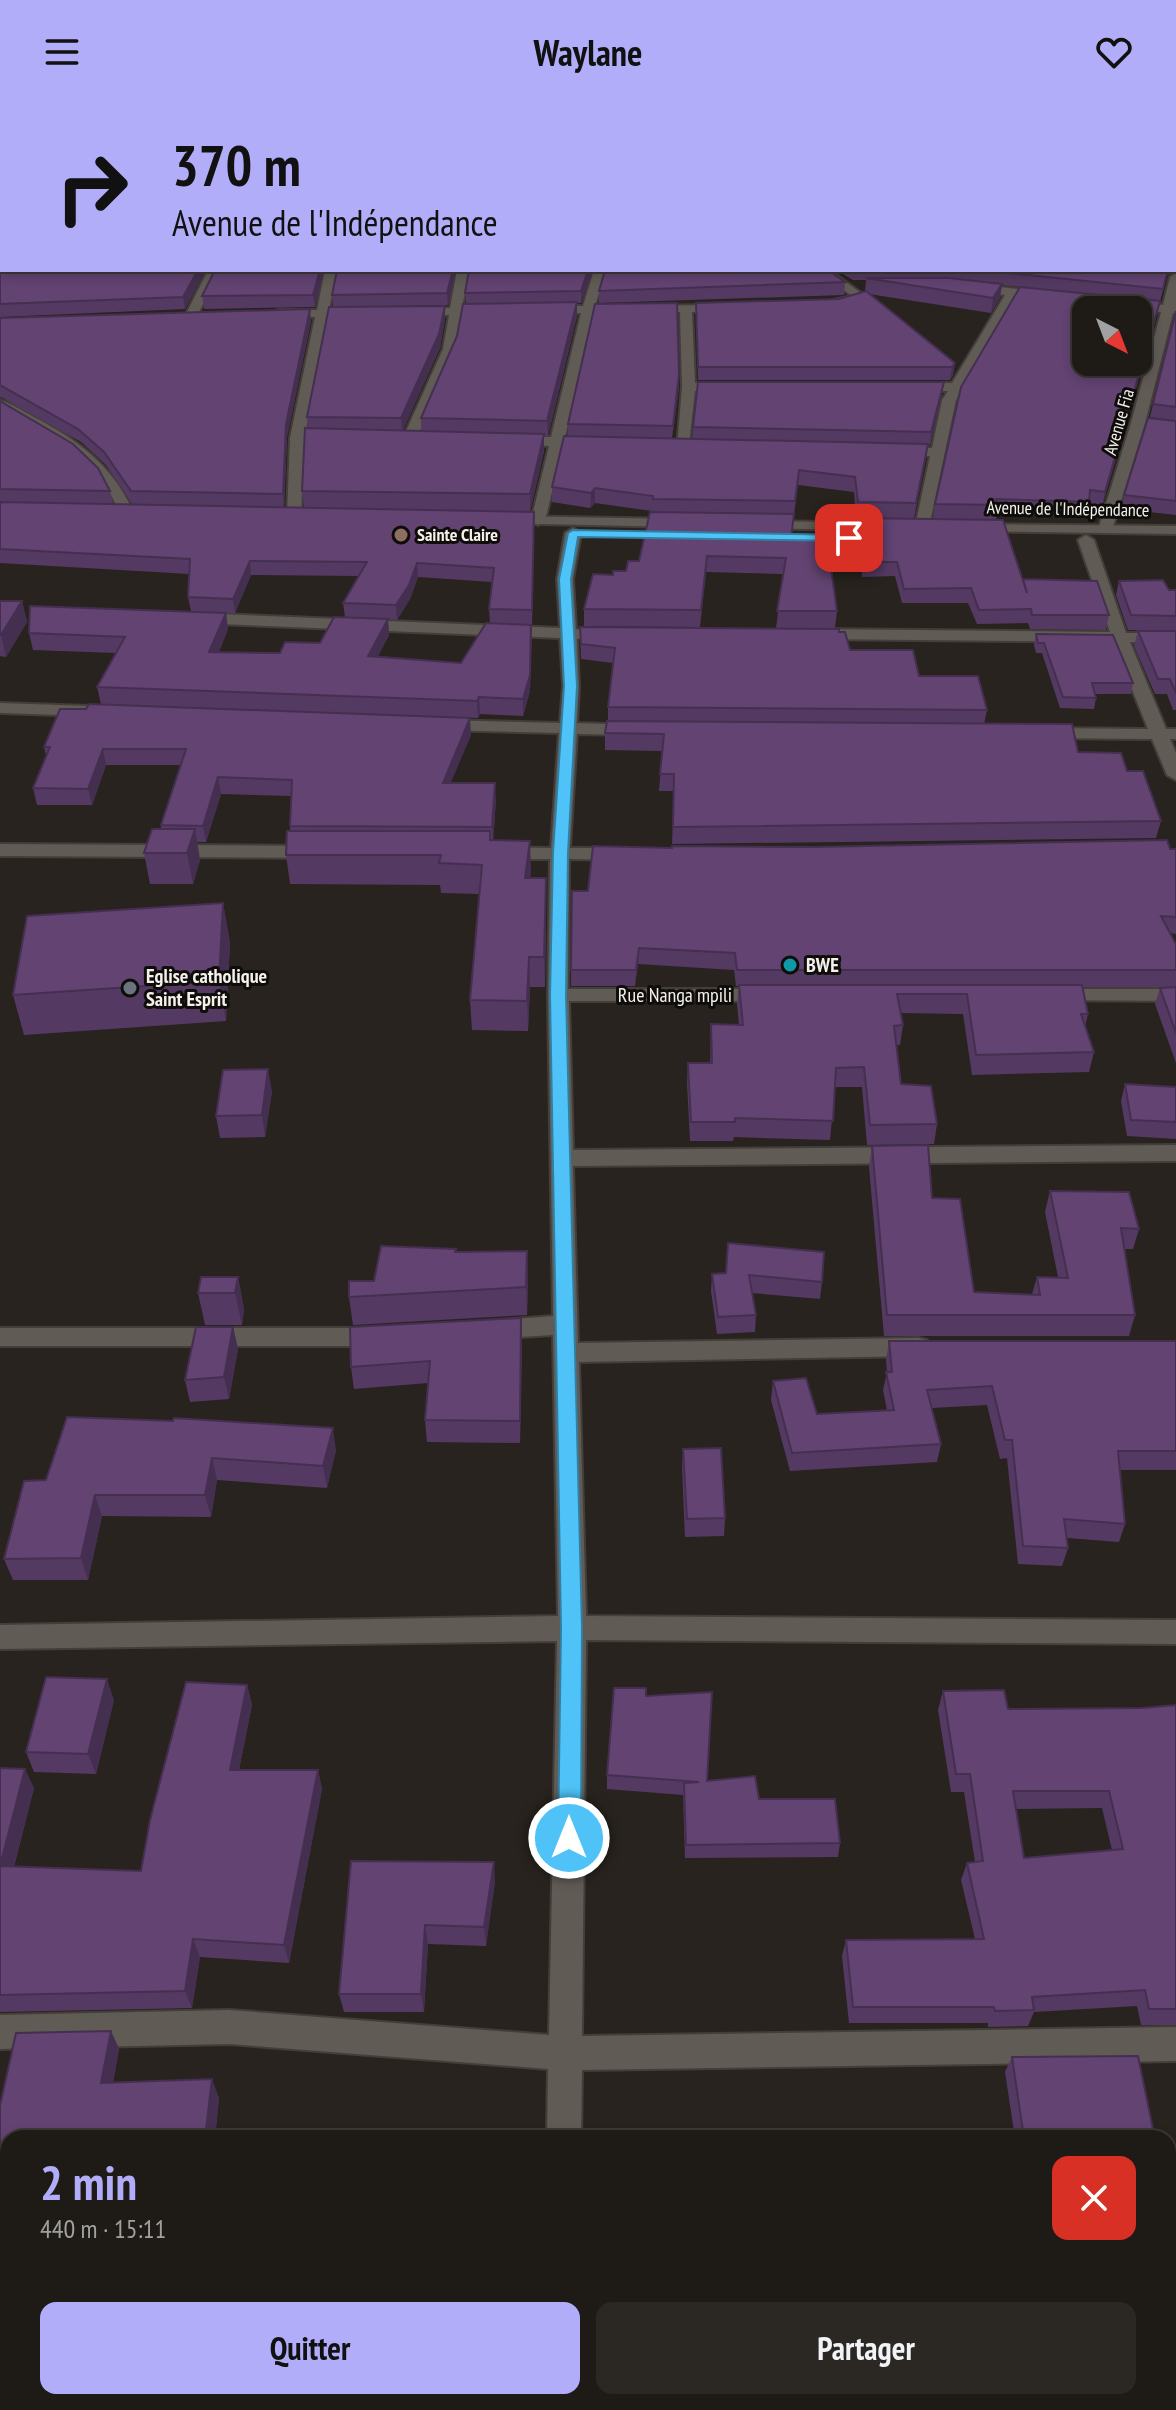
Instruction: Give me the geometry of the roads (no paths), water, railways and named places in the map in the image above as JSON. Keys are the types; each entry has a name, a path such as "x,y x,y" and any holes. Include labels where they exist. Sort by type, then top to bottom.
{"street":[{"path":"191,316 213,272"},
{"path":"293,521 297,438 331,272"},
{"path":"410,440 449,349 463,272"},
{"path":"538,521 555,441 599,272"},
{"path":"824,305 859,298 856,286 826,272"},
{"name":"Avenue Fia","path":"1105,530 1144,424 1172,310 1176,277"},
{"path":"960,287 1060,298"},
{"path":"937,530 937,452 955,387 1013,292"},
{"path":"529,310 741,307"},
{"path":"1152,308 1172,310"},
{"path":"682,445 689,387 686,309"},
{"path":"401,313 514,311"},
{"path":"263,314 374,313"},
{"path":"175,316 206,315"},
{"path":"689,387 749,387"},
{"path":"898,387 955,387"},
{"path":"0,404 97,462 118,489 126,517"},
{"path":"297,438 356,439"},
{"path":"497,441 618,443"},
{"path":"666,445 698,446"},
{"path":"879,450 937,452"},
{"path":"538,521 695,529 573,533 488,526 538,521"},
{"name":"Avenue de l'Indépendance","path":"748,530 1176,530"},
{"path":"564,2130 572,1628 558,995 560,853 569,730 565,579 573,533"},
{"name":"Avenue de l'Indépendance","path":"967,540 1176,540"},
{"path":"1086,540 1120,639 1176,775"},
{"path":"170,617 598,634"},
{"path":"795,633 1176,638"},
{"path":"0,708 111,712"},
{"path":"427,724 649,730"},
{"path":"1030,733 1176,734"},
{"path":"0,850 342,852"},
{"path":"483,853 639,854"},
{"name":"Rue Nanga mpili","path":"558,995 796,995"},
{"path":"1033,995 1176,995"},
{"path":"560,1158 1176,1153"},
{"path":"469,1331 563,1325"},
{"path":"0,1337 406,1335"},
{"path":"564,1353 947,1347"},
{"path":"0,1637 572,1628 1176,1632"},
{"path":"0,2032 229,2027 566,2053 1176,2044"}],"place":[{"name":"Sainte Claire","path":"401,535"},
{"name":"BWE","path":"790,965"},
{"name":"Eglise catholique Saint Esprit","path":"130,988"}]}
